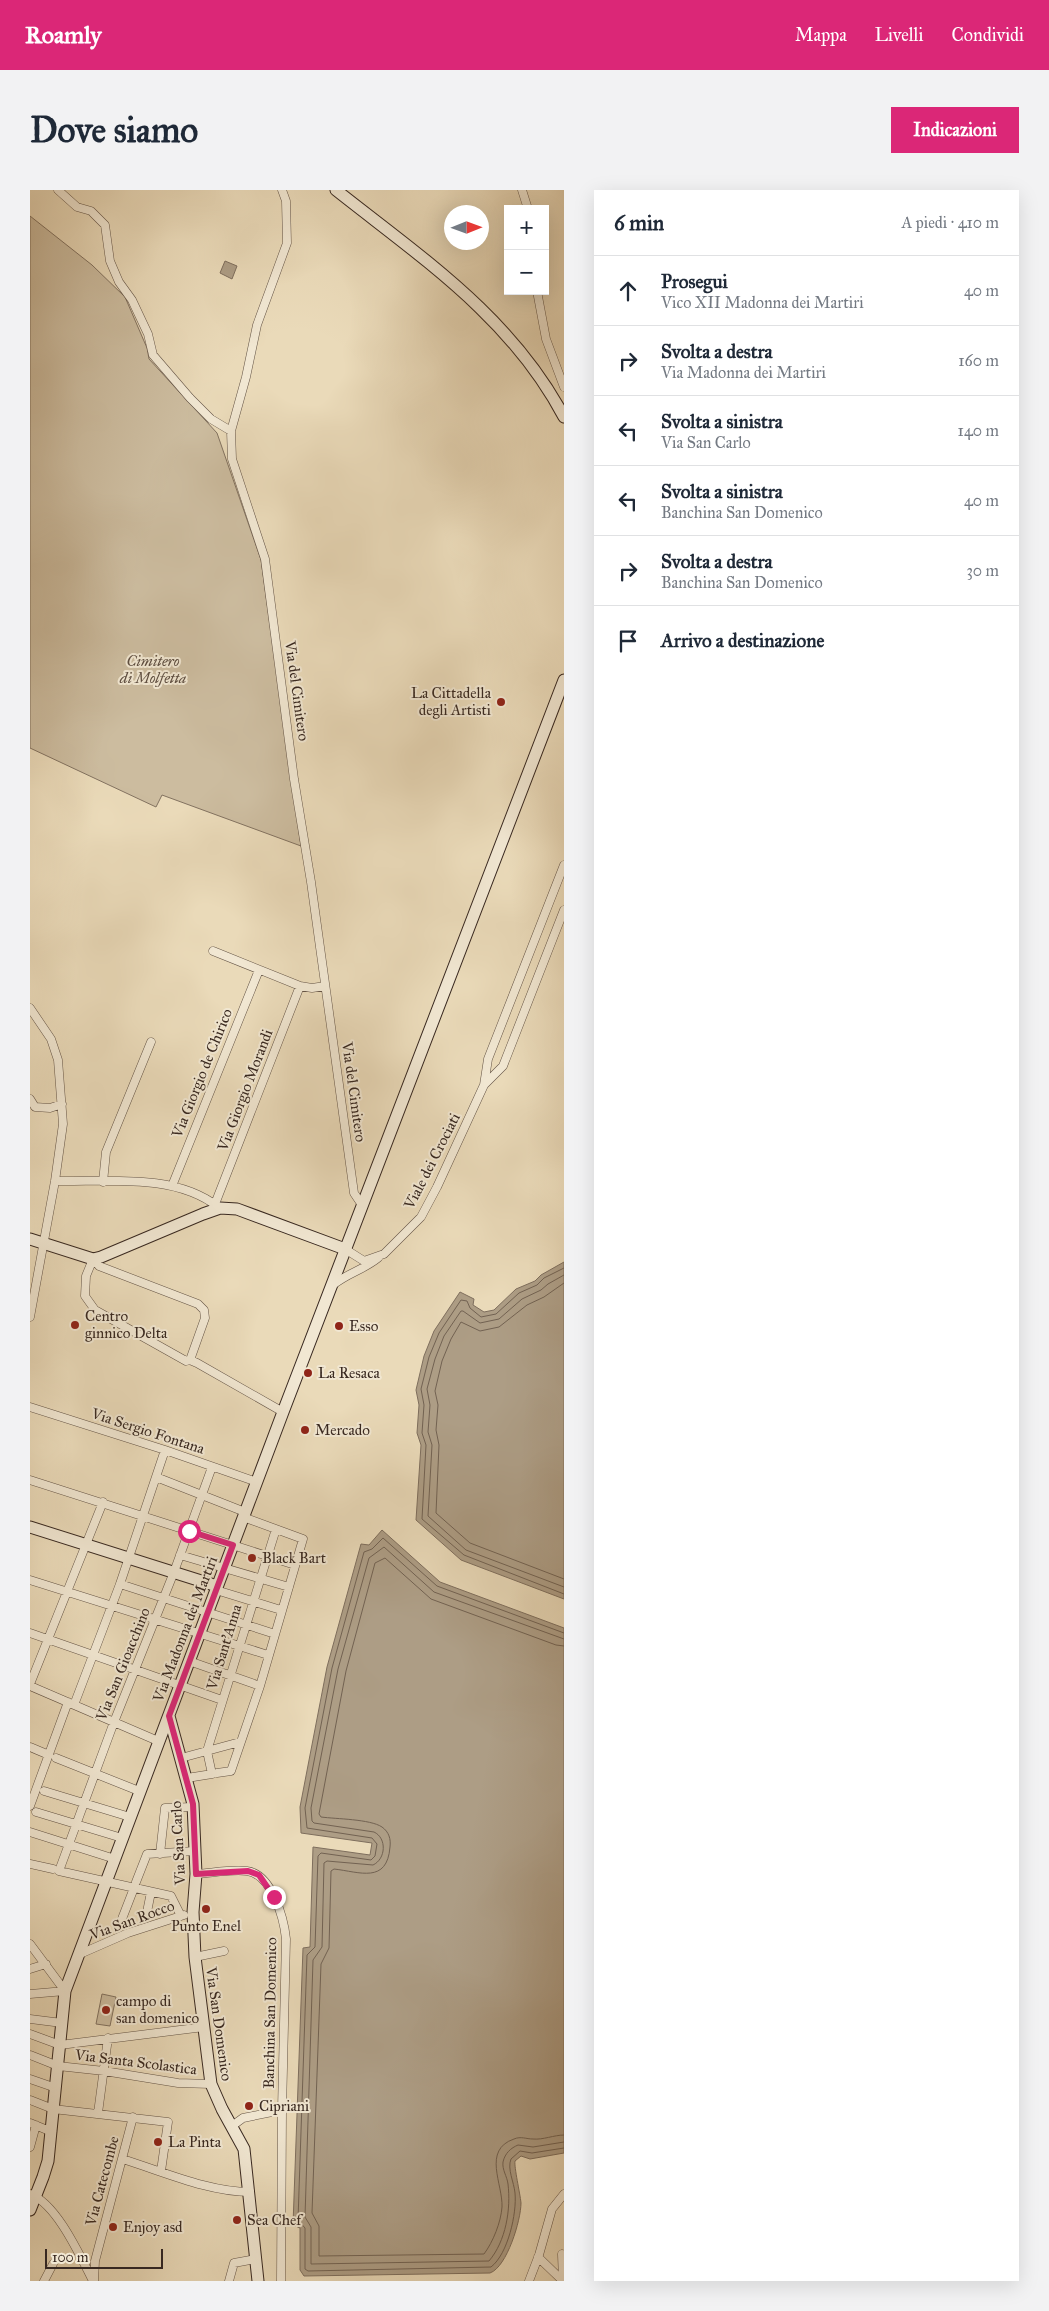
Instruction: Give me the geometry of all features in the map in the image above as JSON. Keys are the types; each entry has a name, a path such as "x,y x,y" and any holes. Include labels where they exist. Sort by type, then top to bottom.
{"street":[{"path":"58,190 77,207 91,211 105,225 110,261 119,282 132,300 148,334 153,355 211,419 231,431"},
{"name":"Via del Cimitero","path":"282,190 286,202 287,242 257,325 246,377 231,431 232,459 265,559 294,779 354,1193 362,1205"},
{"path":"336,190 454,284 494,320 530,362 562,410"},
{"path":"522,190 527,205"},
{"path":"538,295 546,339 564,387"},
{"name":"Via Madonna dei Martiri","path":"30,2210 33,2195 48,2160 64,1991 80,1954 139,1791 345,1248 564,680"},
{"name":"Viale dei Crociati","path":"331,1286 342,1277 367,1267 384,1254 421,1217 484,1086 488,1060 564,866"},
{"name":"Viale dei Crociati","path":"484,1086 503,1066 564,910"},
{"path":"213,951 300,986 312,988 325,986"},
{"name":"Via Giorgio de Chirico","path":"172,1186 259,970"},
{"name":"Via Giorgio Morandi","path":"217,1206 300,986"},
{"path":"30,1008 51,1039 58,1060 62,1104 62,1140 56,1181 30,1317"},
{"path":"103,1182 106,1152 151,1042"},
{"path":"30,1099 35,1107 50,1108 62,1104"},
{"path":"56,1181 136,1182 172,1186 191,1191 217,1206 237,1209 345,1248 364,1261 384,1254"},
{"path":"93,1259 217,1206"},
{"path":"30,1239 93,1259 99,1266 198,1304 204,1310 205,1318 190,1360"},
{"path":"93,1259 86,1276 85,1296 95,1310 283,1412"},
{"path":"340,1262 351,1268 367,1267"},
{"name":"Via Sergio Fontana","path":"30,1407 165,1450 256,1482"},
{"path":"30,1806 52,1756 71,1704 94,1654 144,1516 165,1450"},
{"name":"Via San Gioacchino","path":"56,1870 69,1844 114,1722 174,1572 212,1466"},
{"path":"156,1477 303,1539 260,1686 231,1771 187,1778"},
{"path":"30,1480 295,1565"},
{"path":"103,1502 30,1685 158,1741"},
{"path":"30,1527 174,1572 281,1610"},
{"name":"Via Sant'Anna","path":"215,1774 207,1750 252,1600 276,1529"},
{"path":"180,1555 288,1587"},
{"path":"30,1580 268,1655"},
{"path":"120,1584 275,1634"},
{"path":"30,1633 222,1700"},
{"path":"189,1661 260,1686"},
{"name":"Via San Carlo","path":"169,1716 187,1778 193,1807 196,1874 193,1912"},
{"path":"180,1758 240,1742"},
{"path":"30,1747 139,1791"},
{"path":"36,1790 130,1817"},
{"path":"160,1854 165,1808 193,1807"},
{"path":"36,1812 122,1838"},
{"path":"30,1832 115,1858"},
{"path":"120,1924 147,1854 195,1851"},
{"path":"30,1864 106,1882 135,1885 152,1892 171,1896 181,1916"},
{"name":"Banchina San Domenico","path":"196,1874 248,1871 259,1875 267,1885 281,1912 286,1939 281,2281"},
{"path":"146,1917 152,1892"},
{"name":"Via San Rocco","path":"80,1954 128,1933 193,1912"},
{"name":"Via San Domenico","path":"193,1912 195,1957 211,2084 222,2109 244,2149 258,2281"},
{"path":"30,1944 64,1991 30,1994"},
{"path":"195,1957 224,1951"},
{"path":"30,1969 46,1964"},
{"path":"30,2019 62,2023"},
{"path":"30,2034 60,2045 204,2027"},
{"path":"98,2113 108,2038"},
{"name":"Via Santa Scolastica","path":"30,2054 58,2066 104,2071 178,2083 211,2084"},
{"path":"30,2079 56,2088"},
{"path":"30,2100 53,2109 168,2122 161,2171"},
{"path":"232,2126 243,2118 282,2110"},
{"name":"Via Catecombe","path":"94,2281 95,2262 133,2117"},
{"path":"30,2147 33,2124 52,2132"},
{"path":"122,2159 200,2185 250,2192"},
{"path":"529,2281 552,2208 564,2194"},
{"path":"33,2195 47,2205 71,2240 94,2281"},
{"path":"562,2254 563,2281"},
{"path":"538,2257 563,2281"},
{"path":"229,2281 234,2263 256,2259"},
{"path":"44,2281 53,2264"}],"green space":[{"name":"Cimitero di Molfetta","path":"30,216 92,265 125,297 147,348 149,359 217,433 261,560 301,846 162,795 156,807 30,748"},
{"name":"campo di san domenico","path":"102,1994 116,1997 110,2026 96,2024"}],"water":[{"path":"225,261 237,266 232,279 220,273"},
{"path":"564,1262 564,1599 461,1560 416,1520 421,1445 417,1433 419,1405 416,1390 424,1356 434,1331 460,1292 474,1299 473,1305 484,1312 494,1310 516,1289 535,1281 541,1275"},
{"path":"382,1530 440,1582 564,1628 564,2153 530,2159 521,2156 515,2161 521,2203 519,2220 507,2253 502,2262 490,2273 304,2276 300,2270 300,2228 293,2225 303,1948 310,1947 313,1847 370,1855 372,1843 301,1833 300,1807 327,1667 361,1544 369,1545"}],"place":[{"name":"La Cittadella degli Artisti","path":"501,702"},
{"name":"Centro ginnico Delta","path":"75,1325"},
{"name":"Esso","path":"339,1326"},
{"name":"La Resaca","path":"308,1373"},
{"name":"Mercado","path":"305,1430"},
{"name":"Black Bart","path":"252,1558"},
{"name":"Punto Enel","path":"206,1909"},
{"name":"campo di san domenico","path":"106,2010"},
{"name":"Cipriani","path":"249,2106"},
{"name":"La Pinta","path":"158,2142"},
{"name":"Sea Chef","path":"237,2220"},
{"name":"Enjoy asd","path":"113,2227"}],"route":[{"path":"189,1531 233,1545 169,1716 193,1804 196,1874 248,1871 259,1875 274,1897"}]}
